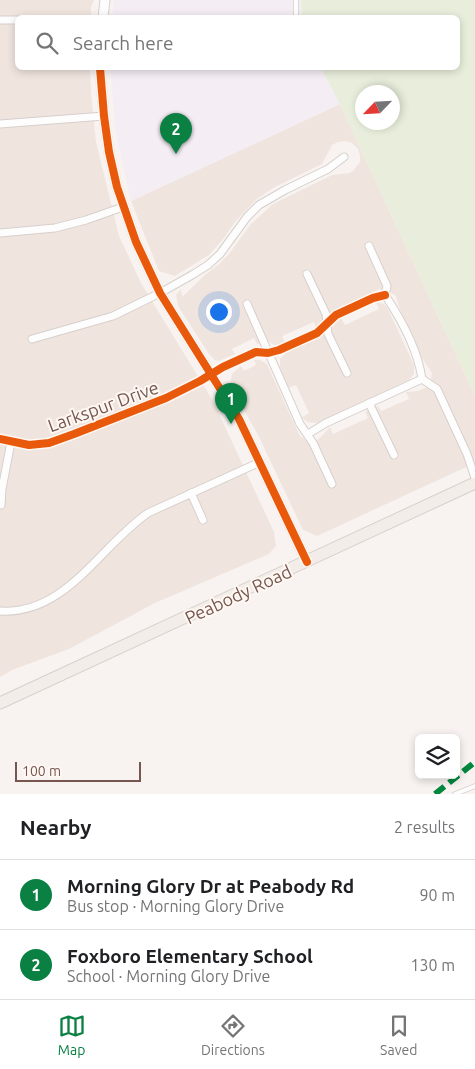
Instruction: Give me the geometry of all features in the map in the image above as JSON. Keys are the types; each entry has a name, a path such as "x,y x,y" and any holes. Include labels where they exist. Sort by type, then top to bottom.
{"main road":[{"name":"Peabody Road","path":"0,704 475,483"}],"street":[{"path":"103,15 105,0"},
{"path":"0,20 15,20"},
{"path":"100,70 109,152 117,187 136,242 160,293 239,419 307,562"},
{"path":"0,124 104,116"},
{"path":"32,339 113,316 160,293 208,265 220,254 247,217 259,205 328,169 344,157"},
{"path":"0,233 55,228 86,220 123,207"},
{"path":"368,246 387,286 385,295 395,310 420,364 422,379 436,389 475,478"},
{"path":"307,274 326,314 328,334 347,373"},
{"name":"Larkspur Drive","path":"0,439 29,444 49,443 74,434 166,398 223,367 256,352 268,353 279,350 317,333 336,315 373,298 385,295"},
{"path":"247,304 300,424 308,434 332,484"},
{"path":"308,434 326,423 422,379"},
{"path":"369,403 394,455"},
{"path":"1,505 2,488 11,442"},
{"path":"0,611 21,610 35,606 58,595 79,578 134,522 148,513 260,462"},
{"path":"191,493 203,520"}],"lane":[{"path":"296,0 296,15"},
{"path":"455,794 475,786"}],"shaded area":[{"path":"0,0 94,0 91,7 91,15 15,15 15,70 90,70 96,142 119,236 141,283 213,401 274,532 276,546 269,554 155,603 69,649 12,670 0,677"},
{"path":"114,0 301,0 302,15 112,15"},
{"path":"110,70 322,70 340,104 131,201 116,134"},
{"path":"340,104 475,396 475,463 317,536 303,530 259,437 230,385 232,374 241,366 244,371 256,365 254,360 260,360 267,364 300,436 306,440 313,441 319,439 330,427 333,434 368,418 365,412 378,406 381,411 409,399 406,392 418,391 427,387 432,373 422,358 400,310 396,296 387,290 379,289 334,311 316,328 314,322 282,336 285,343 276,346 268,341 257,344 254,338 232,349 235,354 219,361 209,354 178,306 176,295 181,289 182,297 218,265 229,254 250,225 273,204 332,175 353,171 360,162 358,149 352,143 346,141 332,145 322,164 273,188 257,199 235,222 209,255 175,276 159,271 131,201"},
{"path":"376,302 384,304 388,309 414,365 414,374 409,380 317,423 307,422 302,417 309,413 296,385 288,388 280,368 280,359 286,353 325,334 341,318 345,325 379,309"}],"green space":[{"path":"301,0 475,0 475,396 340,104 322,70 460,70 460,15 302,15"}],"marked path":[{"path":"435,794 475,762"}],"cycle path":[{"path":"100,70 109,152 117,187 136,242 160,293 239,419 307,562"},
{"path":"0,439 29,445 49,443 74,434 166,398 223,367 256,352 268,353 279,350 317,333 336,315 373,298 385,295"}],"place":[{"name":"Foxboro Elementary School","path":"176,154"},
{"name":"Morning Glory Dr at Peabody Rd","path":"231,424"}]}
